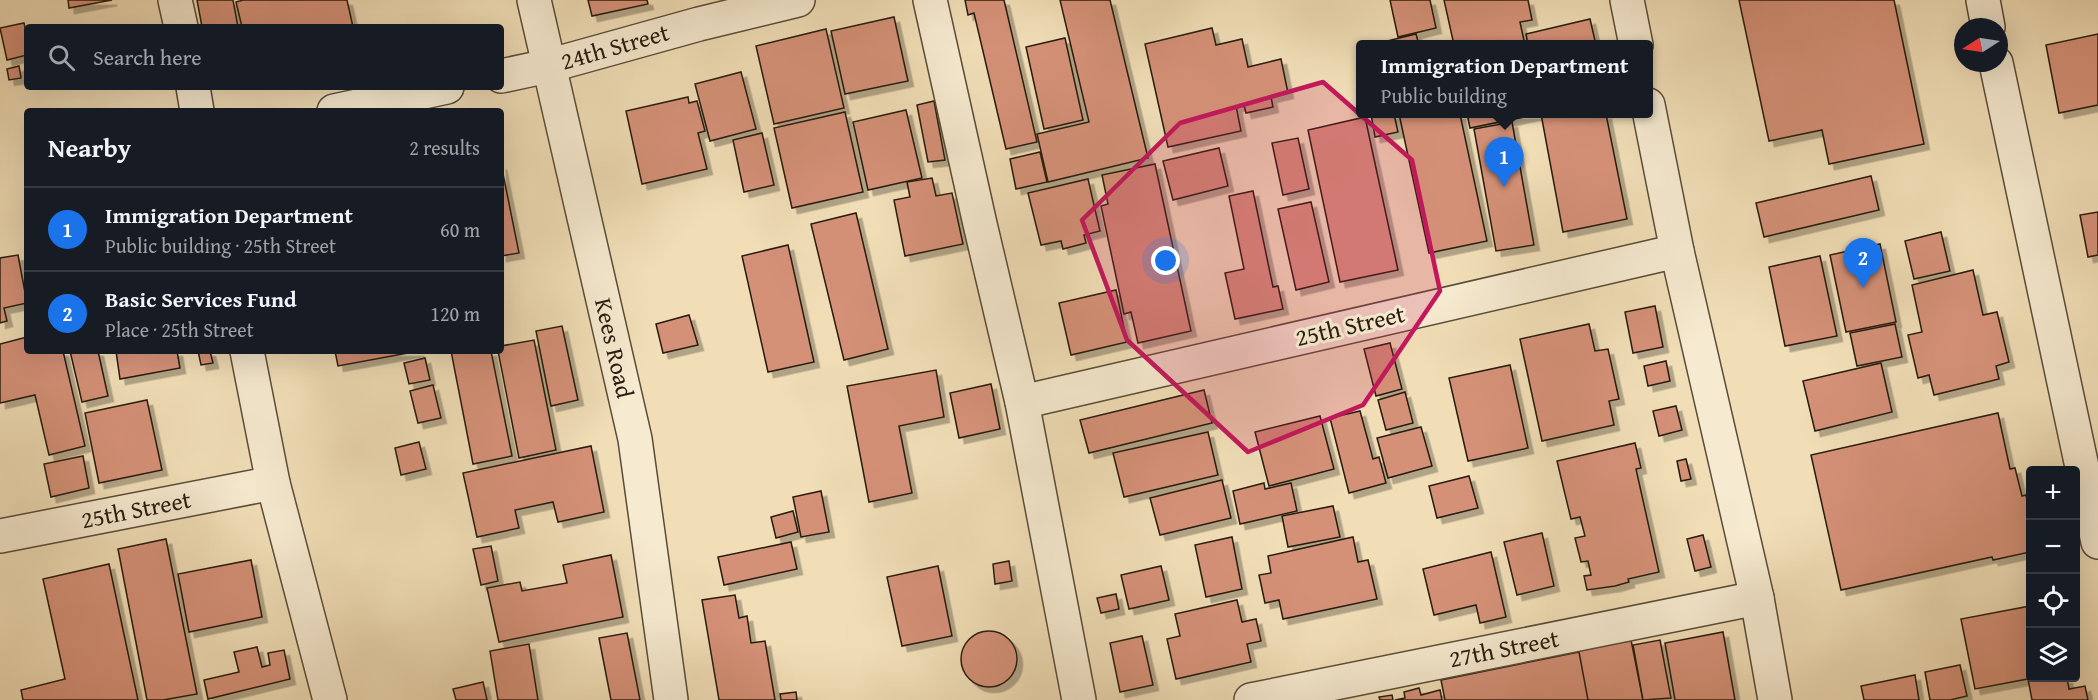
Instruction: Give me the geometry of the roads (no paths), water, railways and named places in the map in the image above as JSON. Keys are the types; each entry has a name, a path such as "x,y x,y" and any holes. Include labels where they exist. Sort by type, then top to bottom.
{"street":[{"path":"175,0 180,24"},
{"name":"Kees Road","path":"534,0 635,439 671,700"},
{"name":"24th Street","path":"504,75 548,66 699,24 798,0"},
{"path":"930,0 982,236 1022,402 1079,700"},
{"path":"1627,0 1635,40"},
{"path":"1983,0 1986,18"},
{"path":"1998,72 2098,542"},
{"path":"194,90 196,108"},
{"path":"348,108 433,90"},
{"path":"1651,118 1677,251 1757,598 1775,700"},
{"name":"25th Street","path":"1022,402 1677,251"},
{"path":"248,354 273,483 330,700"},
{"name":"25th Street","path":"0,536 273,483"},
{"name":"27th Street","path":"1251,700 1757,598"}],"place":[{"name":"Immigration Department","path":"1504,187"},
{"name":"Basic Services Fund","path":"1863,288"}]}
